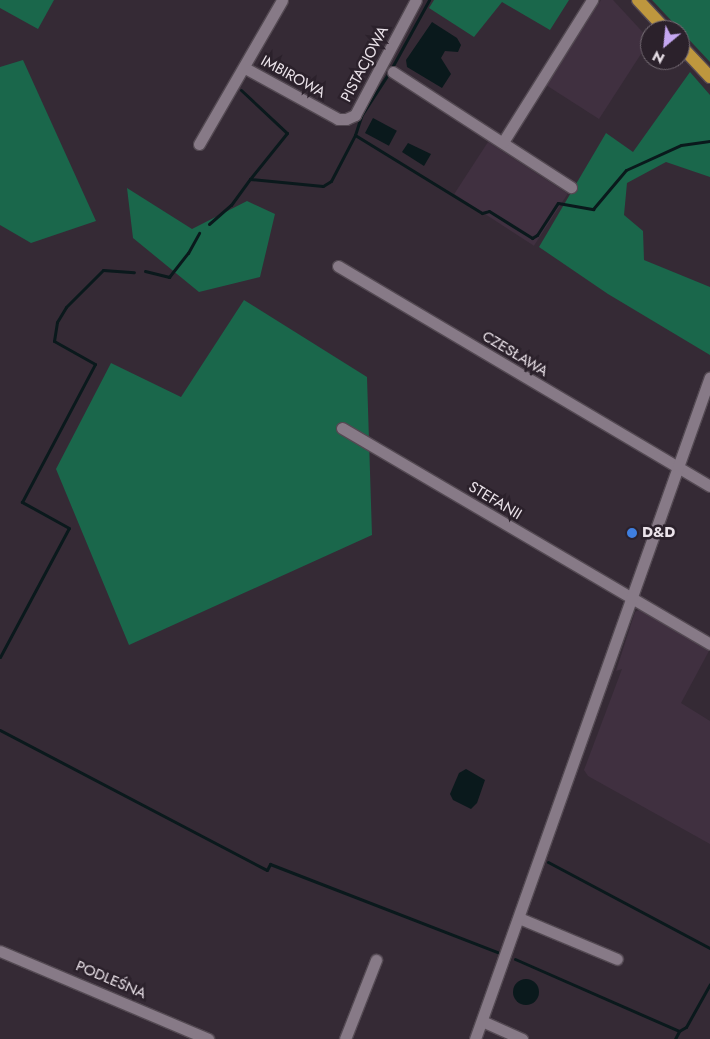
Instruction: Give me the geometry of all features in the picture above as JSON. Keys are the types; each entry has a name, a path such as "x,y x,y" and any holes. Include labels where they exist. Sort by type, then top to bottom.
{"main road":[{"path":"638,0 657,20"},
{"path":"690,56 710,77"}],"street":[{"name":"IMBIROWA","path":"199,144 245,68 282,0"},
{"name":"PISTACJOWA","path":"354,115 416,0"},
{"path":"503,142 592,0"},
{"name":"IMBIROWA","path":"245,68 338,119 354,115"},
{"path":"393,72 571,187"},
{"name":"CZESŁAWA","path":"338,266 710,486"},
{"path":"475,1039 710,377"},
{"name":"STEFANII","path":"342,428 632,601 710,644"},
{"path":"519,918 617,959"},
{"name":"PODLEŚNA","path":"0,951 208,1039"},
{"path":"345,1039 376,960"},
{"path":"482,1021 522,1039"}],"shaded area":[{"path":"601,0 613,0 640,29 640,55 599,119 546,85"},
{"path":"432,22 457,38 461,45 458,52 445,51 441,58 451,74 442,88 407,67 406,60"},
{"path":"373,118 397,131 389,146 365,133"},
{"path":"488,142 568,194 534,246 454,194"},
{"path":"408,143 431,154 424,166 402,152"},
{"path":"641,609 710,649 681,703 710,721 710,844 588,776 584,770 622,669 616,671 635,612"},
{"path":"466,769 485,780 477,803 471,809 453,800 450,794 459,773"},
{"path":"526,979 535,983 539,992 535,1001 526,1005 517,1001 513,992 517,983"}],"green space":[{"path":"0,0 54,0 38,29 0,8"},
{"path":"434,0 569,0 550,30 502,2 474,37 429,8"},
{"path":"652,0 710,0 710,62 690,41 690,20 671,20"},
{"path":"23,60 96,221 31,243 0,225 0,67"},
{"path":"690,72 710,95 710,177 666,162 627,183 624,215 643,231 644,260 710,287 710,355 608,294 539,247 606,133 633,152"},
{"path":"127,188 192,229 247,201 275,214 260,277 199,292 133,238"},
{"path":"244,300 367,377 372,535 129,645 56,469 111,363 181,397"}],"waterway":[{"path":"209,224 231,205 250,179 323,186 331,181 355,135 361,116 390,71 429,0"},
{"path":"241,90 287,133 250,179"},
{"path":"355,135 482,213 489,211 532,238 537,235 558,203 593,209 626,170 681,145 710,141"},
{"path":"145,271 169,277 188,253 199,233"},
{"path":"0,657 69,528 22,502 95,364 54,341 57,322 66,307 103,270 134,272"},
{"path":"0,730 267,870 270,864 499,953"},
{"path":"548,862 710,948"},
{"path":"515,959 679,1031 686,1027 710,984"},
{"path":"675,1039 679,1031"}],"place":[{"name":"D&D","path":"632,533"}]}
